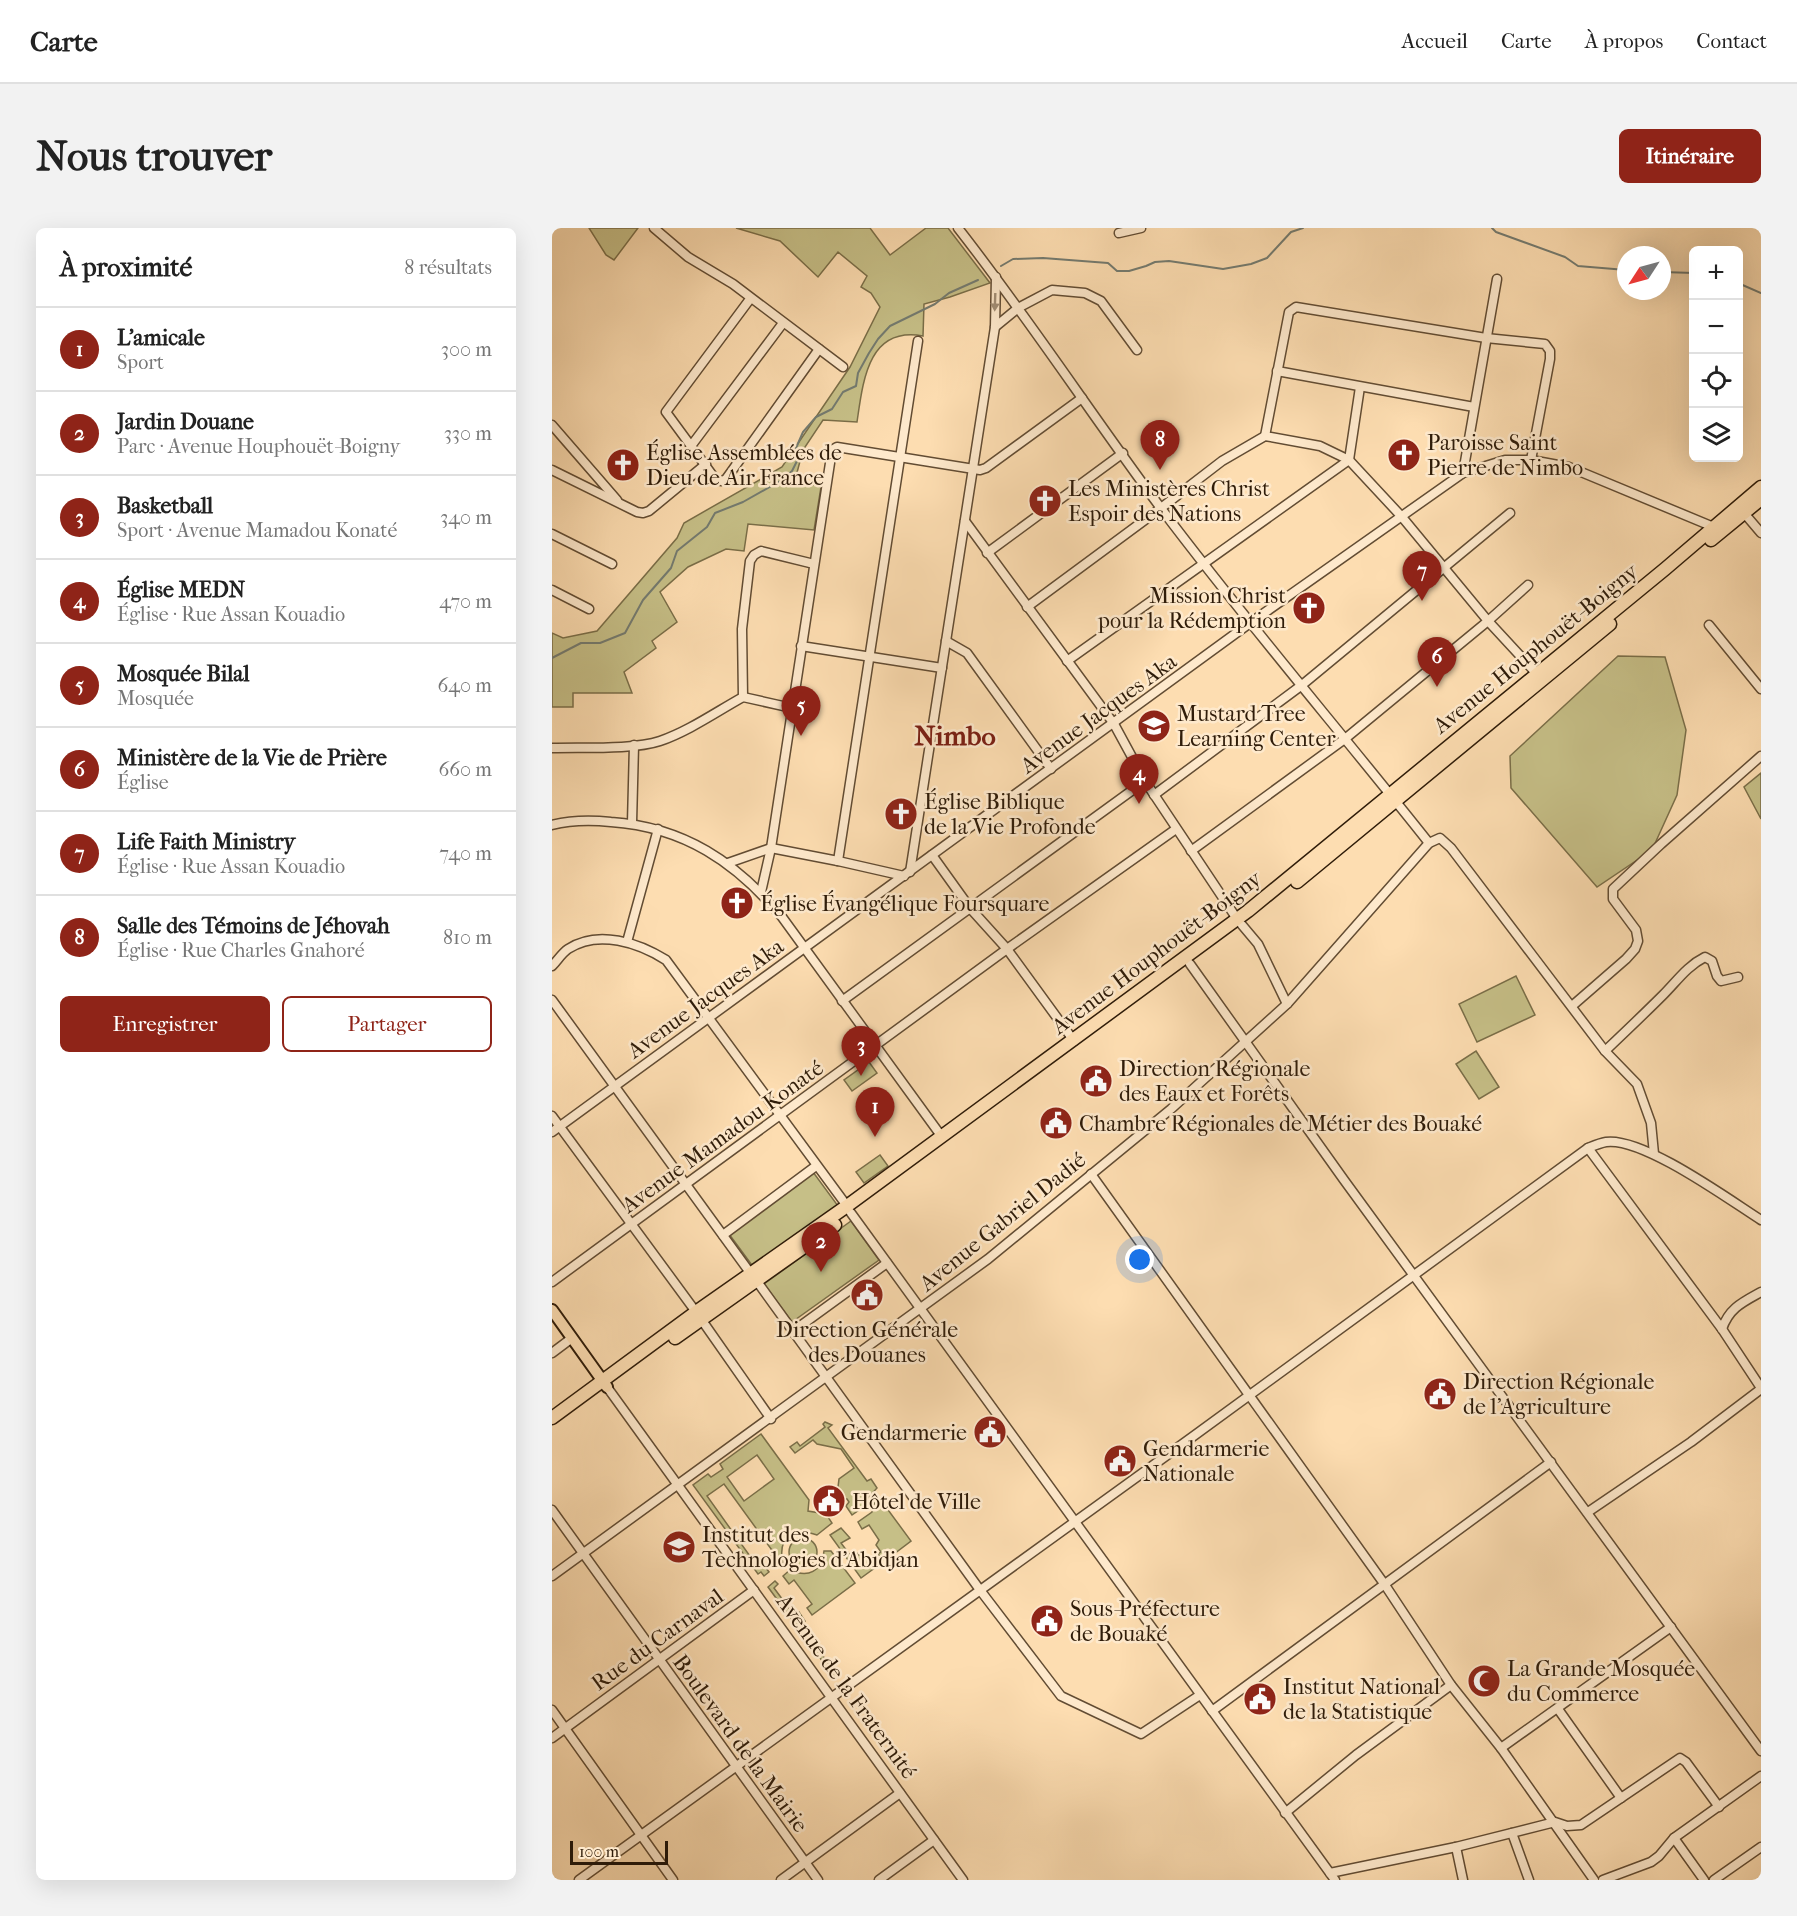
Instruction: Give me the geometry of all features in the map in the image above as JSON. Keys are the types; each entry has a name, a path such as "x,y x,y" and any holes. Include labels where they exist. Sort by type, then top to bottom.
{"highway":[{"name":"Avenue Houphouët-Boigny","path":"553,1418 605,1384 1190,964 1718,530 1761,487"},
{"name":"Avenue Houphouët-Boigny","path":"1393,798 1536,673 1761,499"},
{"name":"Avenue Houphouët-Boigny","path":"849,1209 942,1137 1240,922"}],"main road":[{"name":"Avenue de la Fraternité","path":"552,1310 605,1384"}],"street":[{"path":"654,228 688,257 733,284 843,367"},
{"path":"958,228 996,277 1161,508 1250,623 1346,738 1429,843 1440,838 1451,848 1605,1051 1637,1084 1651,1123 1654,1154"},
{"path":"1119,233 1141,228"},
{"path":"728,863 771,849 907,874 942,668 995,327 996,277"},
{"path":"1463,473 1497,279"},
{"path":"995,327 1018,308 1052,290 1094,296 1101,301 1137,351"},
{"path":"750,299 666,412 716,480 726,479 819,349"},
{"path":"1265,436 1289,312 1296,307 1486,338 1545,344 1550,351 1551,359 1531,460"},
{"path":"692,446 783,323"},
{"path":"838,861 918,341"},
{"path":"1277,371 1474,407"},
{"path":"1067,661 1349,460 1360,387"},
{"path":"761,892 771,849 832,450 837,447 980,470 986,468 1082,398"},
{"path":"552,425 619,503"},
{"path":"1027,607 1222,461 1265,436 1320,446 1349,460 1402,517 1488,621 1536,673"},
{"path":"987,553 1123,453"},
{"name":"Avenue Jacques Aka","path":"556,1129 1250,623 1463,473 1505,460 1531,460 1569,467 1718,530"},
{"path":"552,470 643,513 649,511 706,464"},
{"path":"1154,795 1302,685 1510,513"},
{"path":"1744,513 1761,533"},
{"path":"964,521 1114,724 1145,781 1176,829 1240,922 1258,944 1287,1004"},
{"path":"552,534 612,564"},
{"path":"743,697 742,629 750,561 761,551 814,564"},
{"path":"1191,851 1346,738 1488,621 1528,585"},
{"path":"552,590 589,609"},
{"path":"1709,626 1761,689"},
{"path":"946,641 967,653 1051,769"},
{"path":"801,646 942,668"},
{"path":"552,748 634,745 659,741 694,725 743,697 792,708"},
{"path":"632,823 634,745"},
{"path":"1572,1006 1626,959 1635,949 1638,941 1636,930 1613,899 1613,889 1761,756"},
{"path":"842,1000 1145,781"},
{"path":"552,825 595,820 632,823 658,829 694,843 728,863 761,892 942,1137"},
{"path":"627,942 658,829"},
{"name":"Avenue Mamadou Konaté","path":"552,1282 1007,949 1176,829"},
{"name":"Avenue Gabriel Dadié","path":"552,1576 771,1419 988,1259 1171,1109 1287,1004 1429,843"},
{"path":"932,855 970,908 1007,949 1074,1041"},
{"path":"552,966 568,949 597,940 627,942 647,949 666,960 1332,1876 1555,1822 1567,1826 1581,1825 1680,1758 1686,1762 1719,1807"},
{"path":"1605,1051 1700,959 1705,957 1712,961 1721,981 1738,977"},
{"path":"1190,964 1761,1751"},
{"path":"552,1000 980,1590 1064,1698 1142,1734 1200,1695"},
{"path":"552,1116 556,1129 631,1224 771,1419"},
{"path":"579,1880 1588,1148 1606,1142 1619,1143 1654,1154 1761,1220"},
{"path":"1588,1148 1722,1329 1761,1388 1691,1442 1588,1512"},
{"path":"723,1235 816,1166"},
{"path":"1091,1174 1384,1585 1451,1685 1501,1748 1594,1880"},
{"path":"792,1332 886,1263"},
{"path":"1722,1329 1724,1321 1736,1306 1761,1292"},
{"path":"552,1353 572,1338"},
{"name":"Avenue de la Fraternité","path":"605,1384 963,1880"},
{"path":"1212,1711 1551,1462"},
{"name":"Boulevard de la Mairie","path":"552,1510 818,1880"},
{"name":"Rue du Carnaval","path":"552,1738 754,1590"},
{"path":"1501,1748 1671,1627"},
{"path":"1285,1813 1356,1755 1451,1685"},
{"path":"1558,1709 1621,1798"},
{"path":"552,1710 673,1880"},
{"path":"1603,1880 1651,1862 1674,1838 1761,1776"},
{"path":"781,1880 900,1793"},
{"path":"1512,1833 1529,1880"},
{"path":"1674,1838 1704,1880"},
{"path":"879,1880 934,1840"},
{"path":"1456,1847 1463,1880"},
{"path":"1714,1880 1761,1849"}],"shaded area":[{"path":"589,228 638,228 614,260 606,255"},
{"path":"736,228 870,228 890,255 926,228 948,228 990,283 924,304 923,336 905,335 890,339 872,360 862,390 857,422 823,420 803,450 795,480 821,487 814,530 748,524 744,551 726,549 688,567 660,592 677,622 652,641 656,648 624,672 632,693 573,693 573,707 552,707 552,633 563,638 597,631 677,538 684,523 782,467 850,367 880,307 871,293 861,287 867,276 838,252 818,277 780,241"},
{"path":"1618,656 1665,657 1686,730 1677,795 1652,850 1597,887 1511,788 1510,756"},
{"path":"1761,773 1761,819 1744,787"},
{"path":"1516,976 1535,1015 1477,1042 1459,1004"},
{"path":"1476,1051 1499,1087 1479,1099 1456,1064"},
{"path":"869,1062 877,1073 852,1091 844,1080"},
{"path":"880,1155 888,1166 864,1183 856,1172"},
{"path":"813,1172 841,1210 757,1272 729,1234"},
{"path":"851,1221 879,1260 792,1322 764,1284"},
{"path":"825,1422 832,1425 828,1428 867,1481 871,1479 877,1488 866,1500 866,1505 852,1515 846,1506 849,1502 847,1499 837,1498 834,1494 839,1479 854,1468 841,1449 817,1444 813,1440 795,1453 790,1447 797,1442 800,1446 825,1427 823,1424"},
{"path":"761,1434 809,1500 808,1511 826,1514 832,1523 817,1535 801,1532 789,1536 783,1546 783,1563 777,1567 770,1557 774,1553 724,1484 707,1496 757,1566 762,1563 769,1572 764,1576 761,1572 758,1574 693,1485 708,1474 711,1477 723,1469 720,1464","holes":["757,1455 774,1479 744,1501 727,1477"]},
{"path":"880,1499 911,1541 886,1560 878,1554 881,1552 876,1545 879,1540 869,1525 862,1529 858,1522 872,1512 875,1502"},
{"path":"841,1528 850,1538 841,1543 850,1555 863,1553 877,1563 876,1567 861,1578 830,1535"},
{"path":"803,1538 813,1542 817,1552 813,1562 803,1566 793,1562 789,1552 793,1542"},
{"path":"824,1551 831,1551 855,1583 812,1615 807,1608 812,1604 794,1580 789,1584 783,1576 790,1570 803,1573 813,1571 820,1564"},
{"path":"775,1581 778,1584 774,1588 794,1615 799,1612 805,1621 800,1625 837,1675 834,1677 768,1587"}],"waterway":[{"path":"1001,266 1013,259 1043,258 1108,263 1117,271 1129,271 1155,262 1169,261 1223,269 1251,264 1267,258 1291,232 1303,228"},
{"path":"1492,228 1496,232 1565,257 1578,266 1617,269"},
{"path":"1671,272 1689,273"},
{"path":"552,658 581,643 600,643 625,633 643,600 671,568 677,551 707,527 715,513 743,502 782,480 792,471 797,461 796,448 803,432 816,417 832,409 843,392 856,386 858,373 869,353 890,326 935,304 949,293 978,280"},
{"path":"1743,285 1761,293"}],"place":[{"name":"Paroisse Saint Pierre de Nimbo","path":"1404,455"},
{"name":"Église Assemblées de Dieu de Air France","path":"623,465"},
{"name":"Salle des Témoins de Jéhovah","path":"1160,470"},
{"name":"Les Ministères Christ Espoir des Nations","path":"1045,501"},
{"name":"Life Faith Ministry","path":"1422,601"},
{"name":"Mission Christ pour la Rédemption","path":"1309,608"},
{"name":"Ministère de la Vie de Prière","path":"1437,687"},
{"name":"Mustard Tree Learning Center","path":"1154,726"},
{"name":"Mosquée Bilal","path":"801,736"},
{"name":"Église MEDN","path":"1139,804"},
{"name":"Église Biblique de la Vie Profonde","path":"901,814"},
{"name":"Église Évangélique Foursquare","path":"737,903"},
{"name":"Basketball","path":"861,1076"},
{"name":"Direction Régionale des Eaux et Forêts","path":"1096,1081"},
{"name":"Chambre Régionales de Métier des Bouaké","path":"1056,1123"},
{"name":"L'amicale","path":"875,1137"},
{"name":"Jardin Douane","path":"821,1272"},
{"name":"Direction Générale des Douanes","path":"867,1295"},
{"name":"Direction Régionale de l'Agriculture","path":"1440,1394"},
{"name":"Gendarmerie","path":"990,1432"},
{"name":"Gendarmerie Nationale","path":"1120,1461"},
{"name":"Hôtel de Ville","path":"829,1501"},
{"name":"Institut des Technologies d'Abidjan","path":"679,1547"},
{"name":"Sous-Préfecture de Bouaké","path":"1047,1621"},
{"name":"La Grande Mosquée du Commerce","path":"1484,1681"},
{"name":"Institut National de la Statistique","path":"1260,1699"}],"district":[{"name":"Nimbo","path":"955,735"}]}
